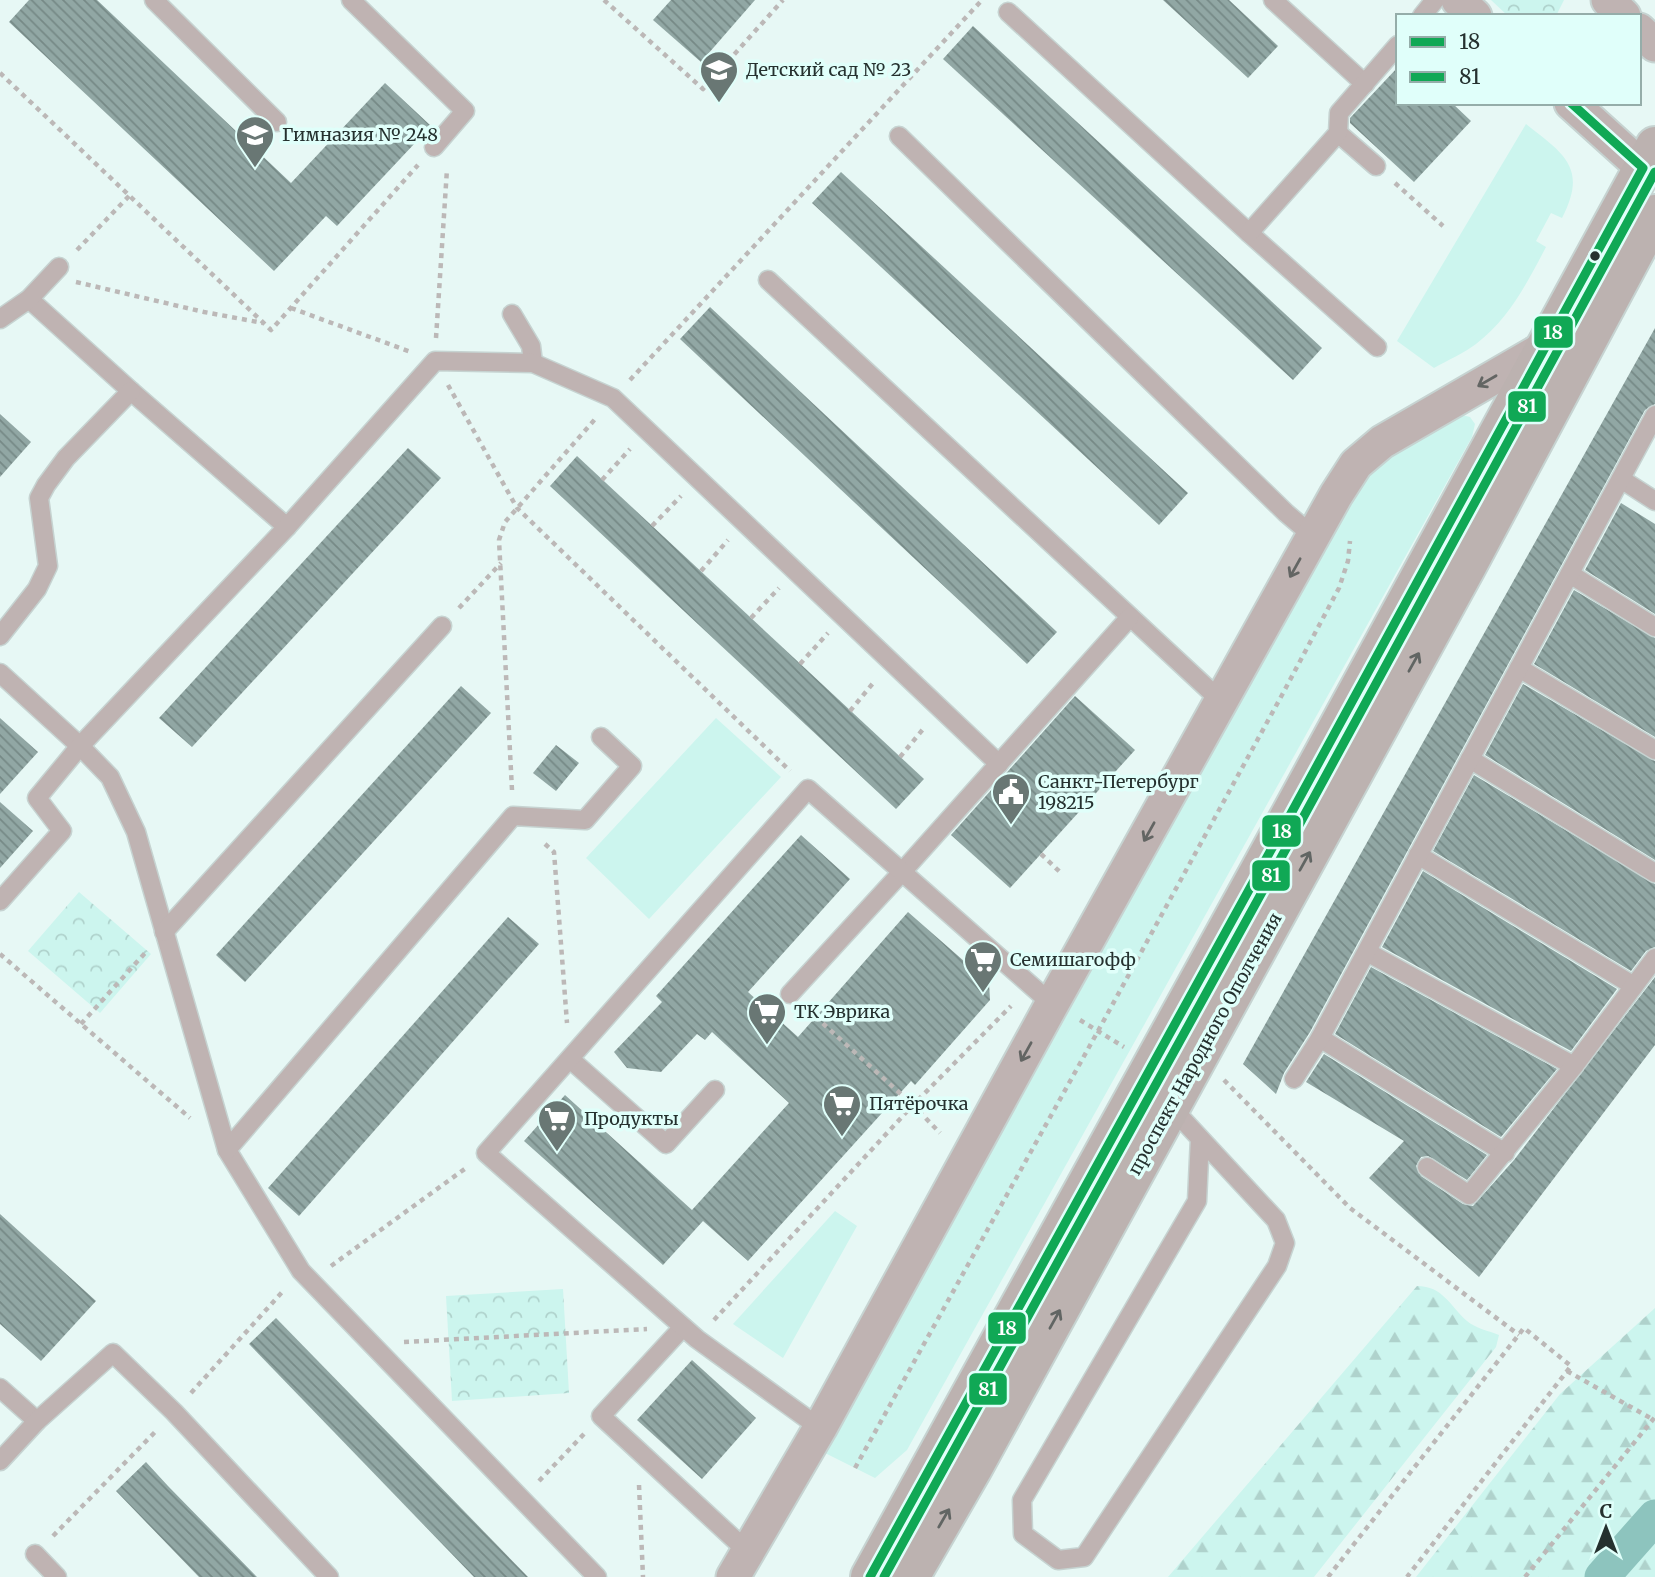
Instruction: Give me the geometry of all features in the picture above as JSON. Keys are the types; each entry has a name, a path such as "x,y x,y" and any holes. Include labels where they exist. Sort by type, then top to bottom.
{"main road":[{"name":"проспект Народного Ополчения","path":"870,1577 1546,347 1651,162"},
{"name":"проспект Народного Ополчения","path":"910,1577 1467,566 1655,214"}],"street":[{"path":"1458,0 1473,14"},
{"path":"1608,0 1622,14"},
{"path":"1641,32 1655,45"},
{"path":"1574,105 1651,162"},
{"path":"740,1564 820,1428 1042,994 1222,702 1336,495 1356,464 1382,442 1546,347"}],"lane":[{"path":"154,0 278,122"},
{"path":"351,0 465,111 434,147"},
{"path":"1273,0 1365,84"},
{"path":"1424,14 1435,0"},
{"path":"1008,12 1377,347"},
{"path":"1249,233 1338,133 1339,113 1396,47"},
{"path":"1338,133 1376,166"},
{"path":"899,136 1313,536"},
{"path":"0,319 29,299 58,269"},
{"path":"768,280 1222,702"},
{"path":"29,299 287,527"},
{"path":"512,314 531,346 533,363"},
{"path":"0,901 62,831 37,798 80,746 287,527 435,361 533,363 613,398 999,764"},
{"path":"0,636 37,589 48,566 39,498 66,458 131,391"},
{"path":"1294,1079 1320,1038 1367,952 1655,415"},
{"path":"1620,479 1655,500"},
{"path":"1570,574 1655,627"},
{"path":"790,993 902,872 1129,617"},
{"path":"164,932 442,626"},
{"path":"1519,668 1655,750"},
{"path":"0,673 110,777 136,832 227,1150 301,1271 597,1577"},
{"path":"227,1150 513,816 585,820 632,766 601,737"},
{"path":"1470,759 1655,873"},
{"path":"820,1428 683,1326 486,1153 808,789 1042,994"},
{"path":"1418,855 1634,986"},
{"path":"1367,952 1574,1066"},
{"path":"1427,1167 1469,1195 1574,1066 1655,958"},
{"path":"1320,1038 1504,1153"},
{"path":"569,1059 666,1144 715,1090"},
{"path":"1171,1107 1200,1138 1276,1220 1285,1243 1277,1266 1084,1557 1058,1560 1023,1534 1022,1500 1197,1201 1200,1138"},
{"path":"683,1326 601,1416 638,1450 740,1564"},
{"path":"0,1461 37,1421 113,1353 174,1412 329,1577"},
{"path":"0,1388 37,1421"},
{"path":"35,1554 57,1577"}],"path":[{"path":"604,0 703,89 783,0"},
{"path":"513,816 499,540 502,529 613,398 982,0"},
{"path":"0,73 271,330 434,147"},
{"path":"450,129 435,361 517,509 808,789"},
{"path":"1376,166 1443,226"},
{"path":"130,195 58,269 71,281 104,290 264,323"},
{"path":"291,307 435,361"},
{"path":"602,480 647,430"},
{"path":"653,526 698,478"},
{"path":"855,1468 1098,1031 1339,587 1348,561 1352,529 1336,495"},
{"path":"701,571 744,522"},
{"path":"442,626 501,562"},
{"path":"751,618 795,571"},
{"path":"800,664 843,617"},
{"path":"850,711 891,662"},
{"path":"900,757 941,708"},
{"path":"554,852 569,1059"},
{"path":"1041,854 1060,873"},
{"path":"81,1024 164,932"},
{"path":"0,954 197,1124"},
{"path":"712,1323 914,1105 1042,994 1129,1050"},
{"path":"815,1016 914,1105 940,1133"},
{"path":"1223,1079 1350,1208 1519,1335"},
{"path":"326,1269 470,1165"},
{"path":"393,1343 659,1328"},
{"path":"1328,1577 1524,1328 1572,1366 1407,1577"},
{"path":"1524,1577 1654,1419 1567,1371"},
{"path":"518,1495 528,1492 601,1416"},
{"path":"638,1450 643,1577"}],"green space":[{"path":"1491,0 1564,0 1557,14 1506,14"},
{"path":"1526,124 1551,144 1568,164 1573,186 1569,201 1562,218 1551,213 1536,241 1546,247 1508,312 1476,344 1434,368 1397,341"},
{"path":"1462,415 1470,417 1475,424 1472,437 907,1450 875,1478 825,1453 1353,497 1372,471 1391,453"},
{"path":"716,718 781,777 649,919 586,858"},
{"path":"79,892 151,954 100,1013 28,951"},
{"path":"835,1211 857,1226 783,1358 733,1324"},
{"path":"1417,1286 1440,1293 1470,1323 1499,1335 1496,1347 1314,1577 1168,1577"},
{"path":"563,1289 569,1393 452,1401 446,1296"},
{"path":"1655,1308 1655,1577 1416,1577 1560,1394"}],"building":[{"path":"29,0 97,0 291,183 385,83 431,126 337,226 326,216 274,271 9,22"},
{"path":"671,0 755,0 701,62 653,20"},
{"path":"1163,0 1229,0 1278,46 1248,78"},
{"path":"973,26 1322,348 1293,380 943,59"},
{"path":"1396,69 1396,105 1454,105 1471,121 1414,182 1350,123 1350,118"},
{"path":"841,172 1188,493 1159,525 812,203"},
{"path":"710,307 1057,632 1027,664 680,339"},
{"path":"1655,328 1655,404 1645,410 1310,1032 1284,1073 1276,1094 1243,1064"},
{"path":"0,414 31,442 0,477"},
{"path":"408,448 441,478 192,747 159,718"},
{"path":"577,456 924,779 896,809 550,486"},
{"path":"1621,503 1655,524 1655,614 1585,570"},
{"path":"1574,590 1655,638 1655,737 1534,664"},
{"path":"1523,684 1655,761 1655,860 1485,755"},
{"path":"461,686 491,713 245,982 216,955"},
{"path":"1075,696 1135,750 1010,888 951,835"},
{"path":"0,718 38,752 0,794"},
{"path":"556,745 579,763 556,791 533,773"},
{"path":"1474,775 1655,884 1655,947 1646,951 1631,971 1433,851"},
{"path":"0,802 33,831 0,868"},
{"name":"ТК Эврика","path":"801,835 850,879 748,992 798,1037 908,912 989,983 990,1000 915,1085 911,1081 748,1261 703,1221 663,1265 524,1141 565,1095 692,1210 789,1103 712,1032 705,1040 697,1034 661,1072 627,1068 614,1052 662,1002 656,996"},
{"path":"1423,871 1617,989 1571,1051 1382,947"},
{"path":"508,917 539,944 299,1216 268,1188"},
{"path":"1371,967 1557,1069 1501,1137 1335,1034"},
{"path":"1655,977 1655,1045 1479,1277 1369,1178 1404,1141 1306,1082 1324,1054 1487,1155 1467,1180 1428,1156 1421,1157 1416,1166 1421,1176 1463,1204 1473,1206 1514,1160"},
{"path":"0,1214 96,1301 41,1361 0,1324"},
{"path":"276,1318 528,1577 474,1577 249,1344"},
{"path":"692,1360 756,1418 702,1479 637,1420"},
{"path":"146,1462 257,1577 199,1577 116,1491"}],"waterway":[{"path":"1602,1577 1655,1517"}],"transit line":[{"name":"18","path":"870,1577 1643,168 1573,105"},
{"name":"81","path":"884,1577 1655,172"}],"place":[{"name":"Детский сад № 23","path":"719,104"},
{"name":"Гимназия № 248","path":"255,169"},
{"name":"Санкт-Петербург 198215","path":"1011,826"},
{"name":"Семишагофф","path":"983,994"},
{"name":"ТК Эврика","path":"767,1046"},
{"name":"Пятёрочка","path":"842,1138"},
{"name":"Продукты","path":"557,1153"}]}
